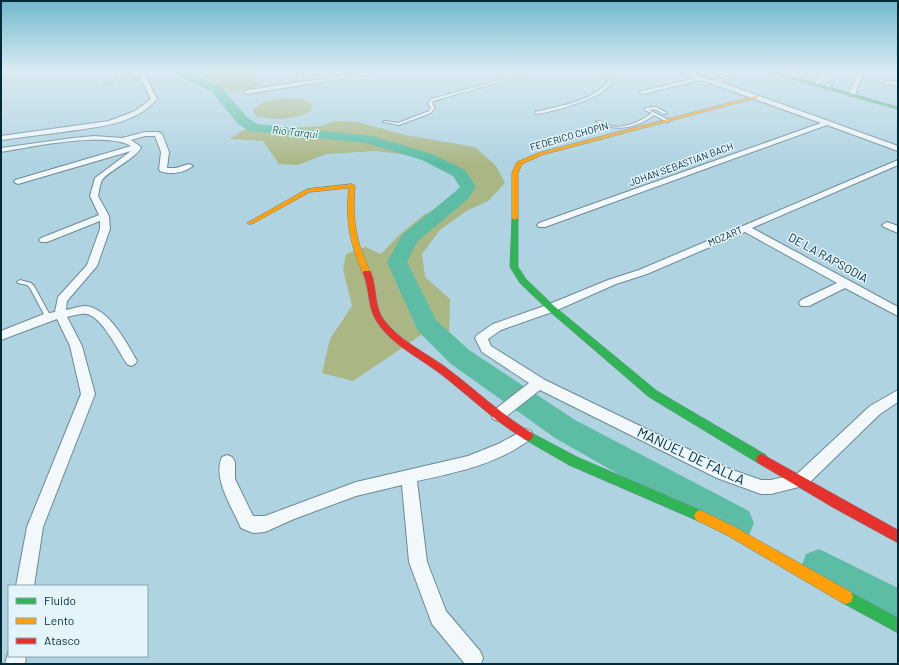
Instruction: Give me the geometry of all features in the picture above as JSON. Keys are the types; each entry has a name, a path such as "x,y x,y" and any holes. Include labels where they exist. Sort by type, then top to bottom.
{"main road":[{"name":"FEDERICO CHOPIN","path":"552,308 523,281 514,267 515,173 519,163 540,154 667,117 735,102"},
{"path":"877,102 898,108"},
{"path":"250,223 309,190 352,186 349,210 353,239 358,255 370,278 375,312 380,322 398,339 503,412 526,435 573,461 637,490 687,510 729,530 898,626"},
{"path":"552,308 653,394 801,480 838,504 898,537"}],"street":[{"path":"1,138 104,124 120,120 136,113 150,102"},
{"path":"771,102 898,149"},
{"name":"JOHAN SEBASTIAN BACH","path":"542,225 827,123"},
{"path":"124,140 145,134 158,134 165,152 163,169 167,172 189,166"},
{"path":"1,150 38,144 107,137 130,141 137,147"},
{"path":"18,182 137,147"},
{"path":"24,585 35,527 88,394 76,346 60,314 62,300 92,266 105,229 104,216 94,196 98,180 122,160 136,151 137,147"},
{"name":"MOZART","path":"537,385 486,349 481,338 497,327 552,308 612,282 643,272 898,162"},
{"path":"44,240 104,216"},
{"path":"887,225 898,230"},
{"name":"DE LA RAPSODIA","path":"745,228 898,312"},
{"path":"805,303 846,283"},
{"path":"1,336 48,317 85,310 93,312 105,321 131,361"},
{"path":"503,412 537,385"},
{"name":"MANUEL DE FALLA","path":"537,385 746,483 761,487 771,487 801,480"},
{"path":"801,480 875,410 898,394"},
{"path":"227,462 227,479 247,522 253,525 265,524 290,513 356,489 469,463 502,449 526,435"},
{"path":"409,476 418,562 439,616 473,658"}],"lane":[{"path":"385,122 398,124 430,112 433,107 430,104 431,102"},
{"path":"536,113 576,102"},
{"path":"655,108 667,117 653,114 646,109 655,108"},
{"path":"598,120 612,127 620,127 647,119 653,114"},
{"path":"20,282 28,284 32,287 48,317"}],"green space":[{"path":"264,102 309,102 313,104 310,112 296,117 283,119 270,119 256,116 253,109"},
{"path":"335,121 358,122 405,135 475,147 496,166 505,183 488,201 466,211 440,230 422,254 425,277 450,299 449,336 438,337 427,331 353,381 322,373 330,339 352,306 343,269 346,254 365,247 381,254 398,236 425,214 464,197 472,181 459,169 434,158 376,151 327,154 297,165 279,164 263,141 230,139 243,130 321,126"}],"waterway":[{"name":"Río Tarqui","path":"227,102 243,121 254,128 367,139 427,157 459,173 468,187 462,195 409,239 397,262 426,325 460,357 565,429 737,523"},
{"path":"819,567 898,608"}],"traffic: fast":[{"path":"877,102 898,108"},
{"path":"515,218 514,267 523,281 551,308 653,394 762,459"},
{"path":"528,436 573,461 700,516"},
{"path":"846,597 898,626"}],"traffic: slow":[{"path":"515,218 515,173 519,163 540,154 739,102"},
{"path":"250,223 309,190 352,186 350,210 352,231 357,251 367,273"},
{"path":"700,516 729,530 846,597"}],"traffic: jam":[{"path":"367,273 371,285 375,311 387,329 402,342 452,377 494,413 528,436"},
{"path":"762,459 838,504 898,537"}]}
